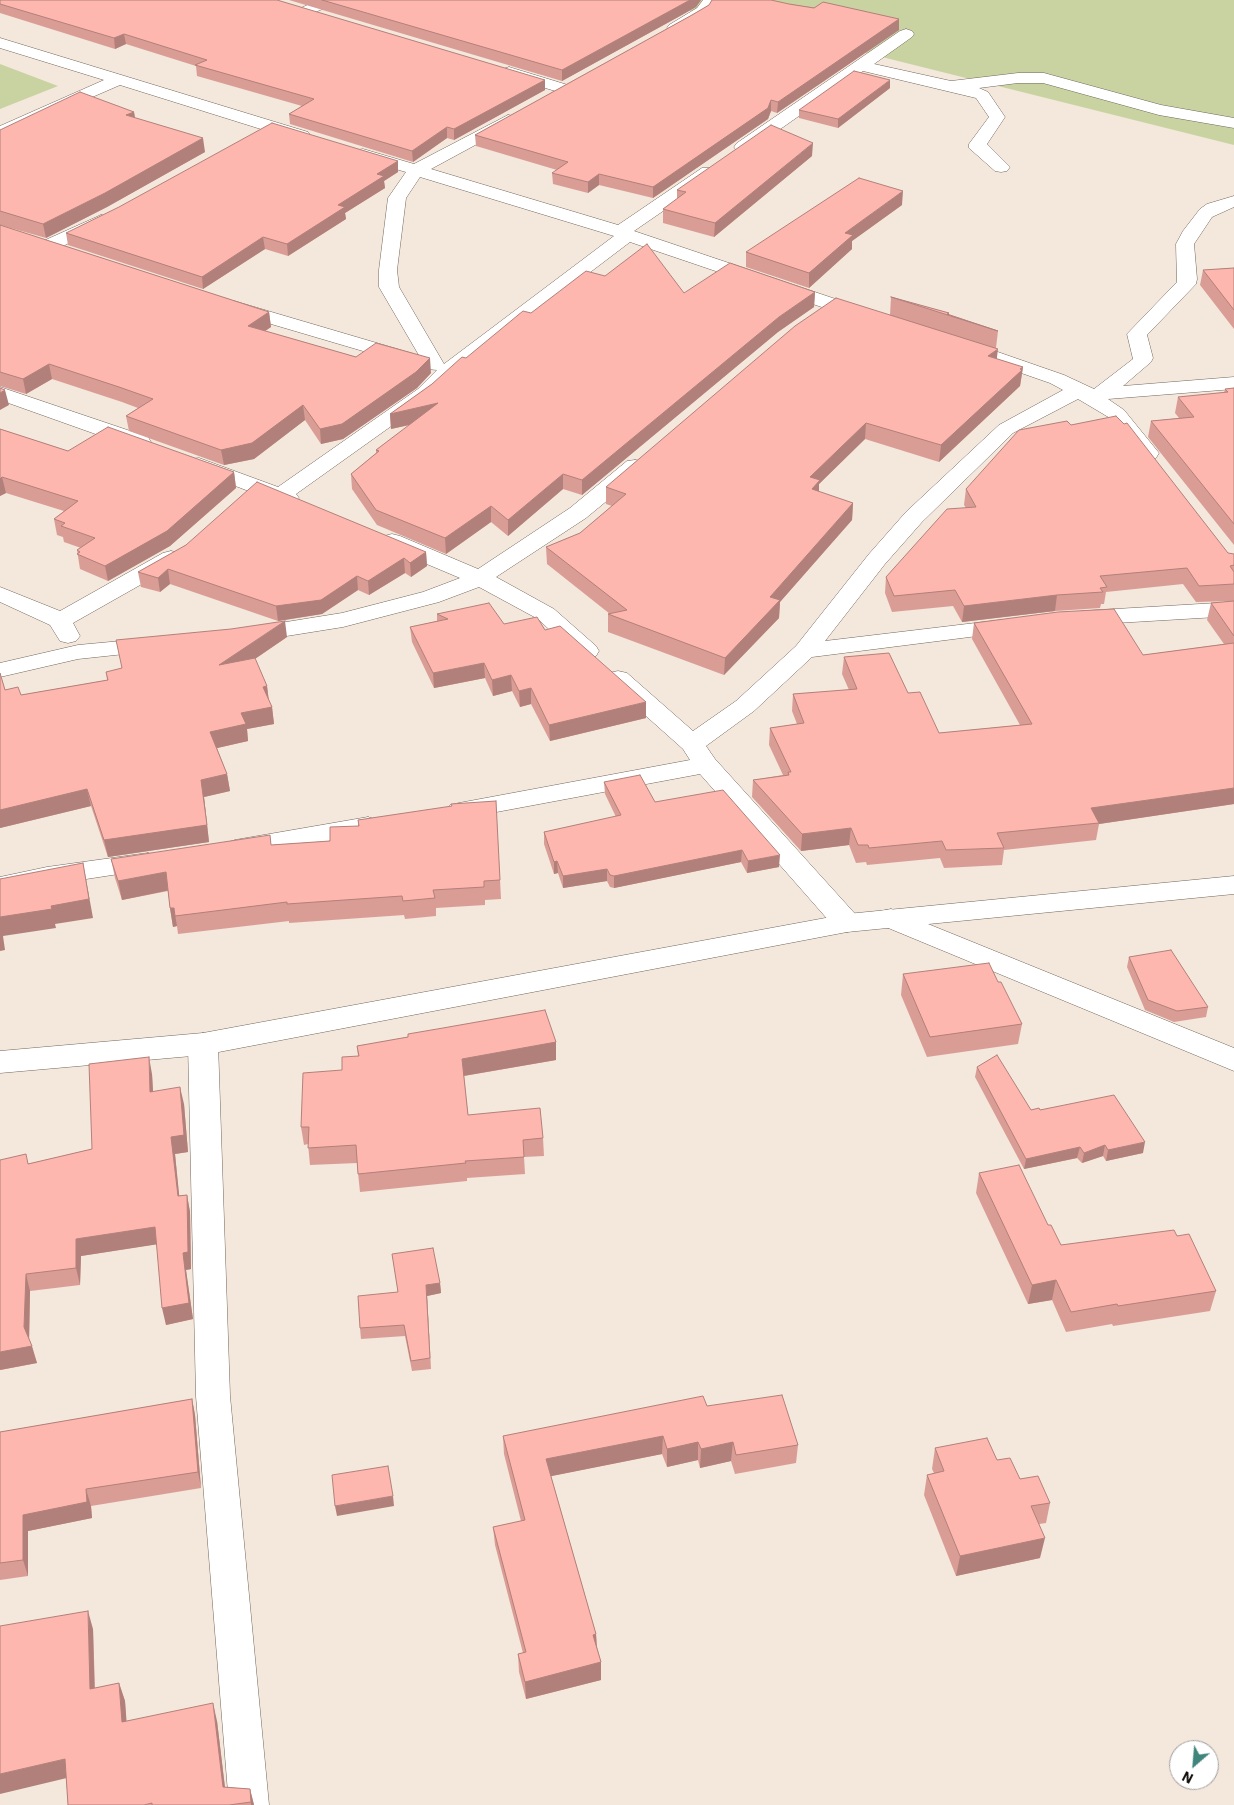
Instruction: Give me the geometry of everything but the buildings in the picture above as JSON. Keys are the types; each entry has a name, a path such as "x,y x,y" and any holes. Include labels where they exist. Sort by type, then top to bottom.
{"street":[{"path":"324,17 299,9 331,0"},
{"path":"660,36 702,11 711,0"},
{"path":"281,495 425,392 442,367 725,160 906,34"},
{"path":"0,43 323,142"},
{"path":"862,66 978,93 997,114 996,119 978,146 980,151 1001,168"},
{"path":"491,67 565,89"},
{"path":"952,86 1018,78 1044,78 1160,110 1234,123"},
{"path":"0,132 118,80"},
{"path":"548,99 583,80"},
{"path":"442,367 389,287 388,281 397,198 416,170 521,113"},
{"path":"244,139 268,126"},
{"path":"342,148 623,234 880,320"},
{"path":"438,814 699,754 746,706 805,651 877,558 914,517 1006,428 1087,393 1141,362 1143,358 1138,334 1186,284 1188,279 1185,244 1190,235 1206,213 1213,208 1234,201"},
{"path":"76,255 40,243 114,213"},
{"path":"213,300 284,323 442,367"},
{"path":"809,321 833,305"},
{"path":"946,342 1022,366 1087,393 1117,414 1160,469"},
{"path":"1087,393 1234,382"},
{"path":"0,393 172,454 308,506"},
{"path":"224,638 290,630 343,620 431,597 480,578 578,513 652,452"},
{"path":"236,501 255,485"},
{"path":"371,532 480,578 546,614 699,754 846,922"},
{"path":"60,621 165,562 185,547"},
{"path":"0,594 49,614 60,621 78,652"},
{"path":"1065,620 1234,609"},
{"path":"805,651 1026,624"},
{"path":"0,670 78,652 175,643"},
{"path":"208,854 390,822"},
{"path":"0,886 47,876 170,860"},
{"path":"0,1062 203,1044 846,922 1234,885"},
{"path":"891,918 1234,1060"},
{"path":"203,1044 199,1399 249,1805"}],"green space":[{"path":"645,0 1234,0 1234,145 854,50"},
{"path":"0,64 58,86 0,109"}]}
